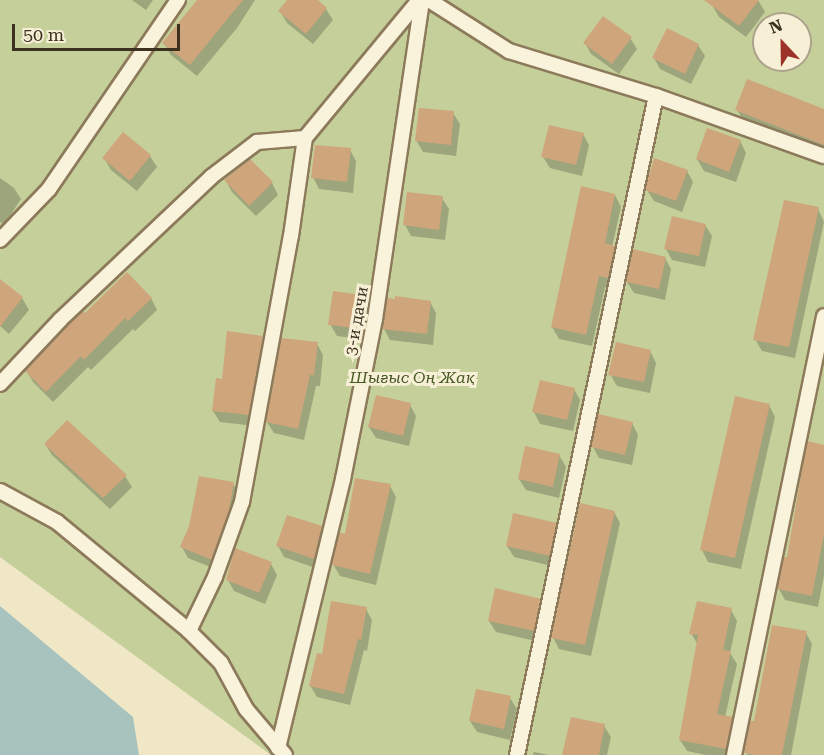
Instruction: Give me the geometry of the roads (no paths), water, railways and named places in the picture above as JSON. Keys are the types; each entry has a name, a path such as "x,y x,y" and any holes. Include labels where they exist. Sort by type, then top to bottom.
{"lane":[{"path":"0,240 49,189 178,0"},
{"path":"189,631 216,577 242,502 291,237 305,138 421,0"},
{"name":"3-и дачи","path":"281,752 343,479 375,319 421,0"},
{"path":"429,0 509,51 656,96 824,156"},
{"path":"517,755 656,96"},
{"path":"0,384 60,320 211,177 257,142 305,138"},
{"path":"734,755 821,344 824,316"},
{"path":"0,491 57,522 189,631 221,663 246,709 281,752"}],"water":[{"path":"0,606 133,717 139,755 0,755"}],"park label":[{"name":"Шығыс Оң Жақ","path":"412,378"}]}
